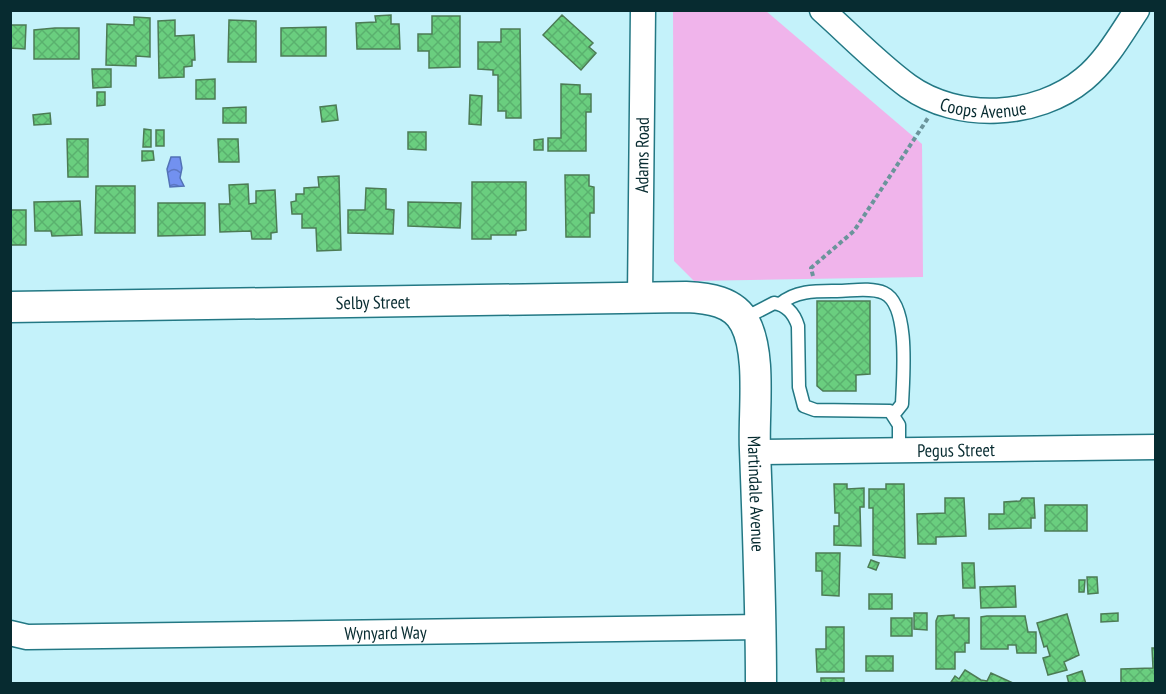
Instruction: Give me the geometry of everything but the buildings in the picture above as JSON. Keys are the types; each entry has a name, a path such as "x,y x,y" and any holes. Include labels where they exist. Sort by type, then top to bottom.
{"street":[{"name":"Adams Road","path":"640,297 643,10"},
{"name":"Coops Avenue","path":"822,10 908,86 944,104 975,110 1026,107 1040,104 1070,90 1098,66 1137,10"},
{"name":"Selby Street","path":"10,307 640,297 707,298 738,314"},
{"name":"Martindale Avenue","path":"738,314 753,350 755,452 759,493 761,684"},
{"name":"Pegus Street","path":"755,452 1155,447"},
{"name":"Wynyard Way","path":"10,633 27,637 761,627"}],"lane":[{"path":"738,314 780,304 793,296 820,291 871,291 891,298 897,304 901,320 902,404 894,414"},
{"path":"780,304 791,311 798,326 799,387 804,406 815,410 886,410 894,414 899,425 899,450"}],"path":[{"path":"812,285 811,268 854,231 930,115"}],"shaded area":[{"path":"673,11 766,11 922,144 923,277 694,281 674,261"}],"water":[{"path":"171,157 180,157 182,168 180,178 184,186 170,187 167,169"}]}
